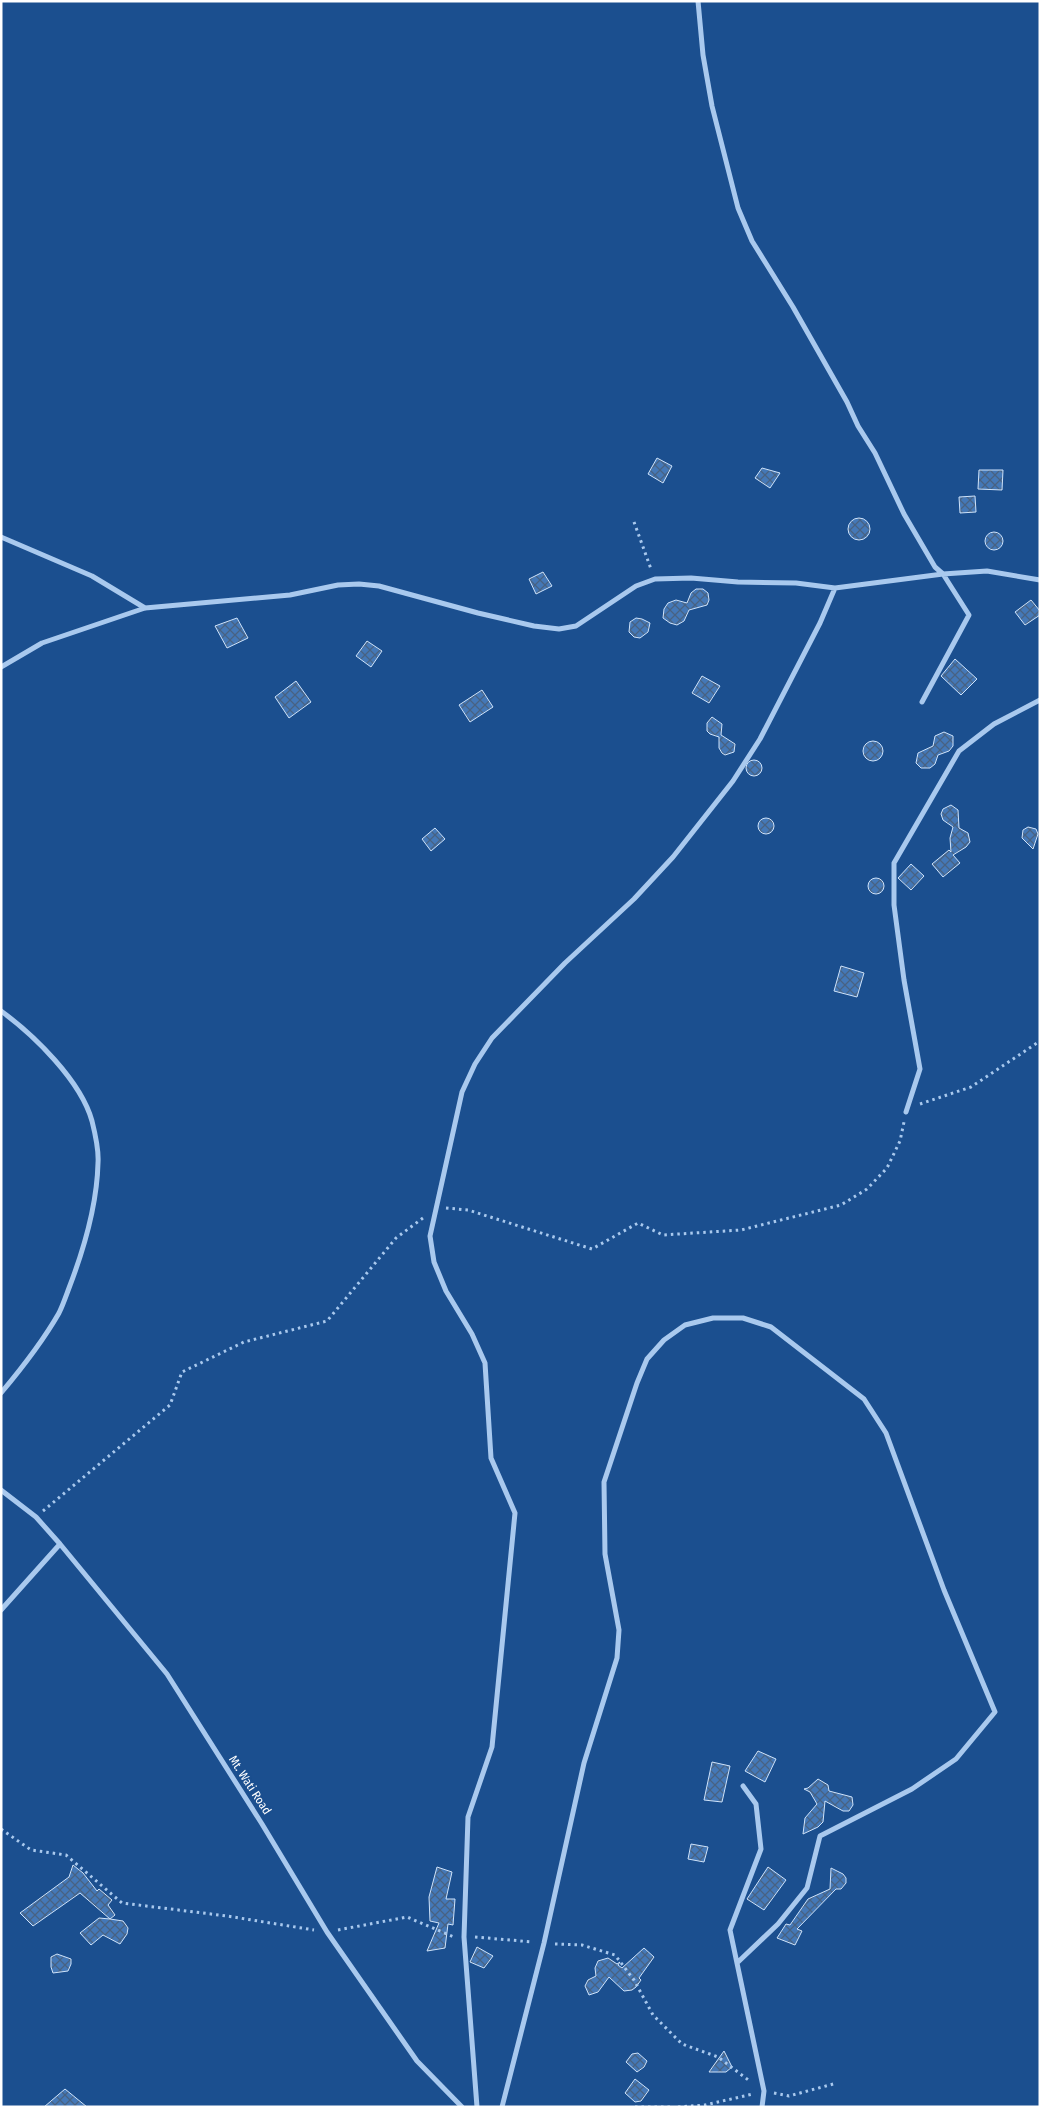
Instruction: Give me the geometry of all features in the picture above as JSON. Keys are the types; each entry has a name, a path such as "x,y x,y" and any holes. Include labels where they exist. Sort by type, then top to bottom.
{"street":[{"path":"698,1 703,55 712,106 738,208 752,241 793,307 847,402 858,426 875,453 904,514 935,566 943,574 969,616 922,702"},
{"path":"1,537 92,576 145,608"},
{"path":"1,667 42,643 145,608 290,594 338,585 359,584 379,586 478,613 534,626 558,629 576,626 636,586 655,579 691,578 738,582 796,583 835,588 943,574 987,571 1040,580"},
{"path":"477,2107 464,1937 468,1817 492,1748 515,1513 491,1458 485,1363 472,1334 446,1291 434,1262 430,1236 438,1207 462,1092 475,1064 492,1038 565,963 634,899 673,857 733,781 760,739 820,623 835,588"},
{"path":"906,1112 920,1068 904,980 894,905 894,863 959,751 994,724 1040,700"},
{"path":"1,1011 15,1021 47,1052 73,1083 92,1120 98,1161 91,1212 78,1264 60,1312 28,1360 1,1393"},
{"path":"502,2107 544,1943 584,1763 617,1658 619,1630 605,1554 604,1482 637,1383 647,1359 664,1340 685,1325 713,1318 743,1318 771,1327 864,1399 886,1433 944,1590 995,1712 956,1759 912,1789 820,1836 807,1888 778,1924 737,1963"},
{"name":"Mt. Wati Road","path":"1,1490 36,1517 167,1674 262,1824 327,1932 417,2061 462,2107"},
{"path":"1,1610 60,1544"},
{"path":"743,1786 756,1804 760,1849 730,1930 764,2091 762,2107"}],"path":[{"path":"634,522 655,579"},
{"path":"36,1517 170,1406 182,1372 244,1342 326,1321 396,1238 438,1207 468,1210 592,1249 638,1223 663,1235 741,1230 841,1205 867,1190 887,1168 900,1141 906,1112 922,1103 971,1087 1040,1041"},
{"path":"1,1830 30,1850 66,1855 122,1903 227,1916 327,1932 407,1917 454,1937 491,1937 544,1943 582,1944 615,1955 634,1980 654,2015 682,2044 718,2057 764,2091"},
{"path":"678,2107 705,2105 764,2091 789,2096 837,2083"},
{"path":"635,2107 670,2107"}],"building":[{"path":"657,458 672,466 663,483 648,474"},
{"path":"762,468 780,473 770,488 755,478"},
{"path":"979,470 1003,470 1002,490 978,489"},
{"path":"975,496 976,512 960,513 959,497"},
{"path":"859,518 867,521 870,529 867,537 859,540 851,537 848,529 851,521"},
{"path":"994,532 1000,535 1003,541 1000,547 994,550 988,547 985,541 988,535"},
{"path":"543,572 552,586 536,594 529,579"},
{"path":"696,589 703,589 708,593 709,600 707,605 689,610 684,621 677,625 663,618 664,609 668,603 676,600 687,603 691,593"},
{"path":"1031,600 1040,611 1040,615 1025,625 1015,612"},
{"path":"237,618 248,638 227,648 215,626"},
{"path":"636,618 650,623 648,632 640,638 634,637 629,632 630,622"},
{"path":"367,641 382,651 371,667 356,656"},
{"path":"955,659 977,679 961,695 941,676"},
{"path":"702,676 720,686 709,703 692,693"},
{"path":"296,681 311,702 289,718 275,697"},
{"path":"482,690 493,707 470,722 459,705"},
{"path":"712,717 722,724 721,735 735,744 734,752 725,755 722,753 719,748 719,737 707,731 707,723"},
{"path":"944,732 953,736 953,746 949,751 938,755 935,764 930,768 921,768 916,763 918,753 933,746 935,736"},
{"path":"869,741 877,741 883,747 883,755 877,761 869,761 863,755 863,747"},
{"path":"754,760 762,768 754,776 746,768"},
{"path":"951,805 958,810 959,828 968,833 970,842 966,847 953,855 960,863 943,877 932,864 949,850 951,852 950,838 953,827 943,820 941,814 943,809"},
{"path":"766,818 772,820 774,826 772,832 766,834 760,832 758,826 760,820"},
{"path":"1028,827 1036,829 1038,834 1033,849 1022,838 1023,830"},
{"path":"435,828 445,839 431,851 422,839"},
{"path":"911,864 924,876 911,890 898,878"},
{"path":"876,878 882,880 884,886 882,892 876,894 870,892 868,886 870,880"},
{"path":"841,966 864,973 857,997 834,991"},
{"path":"758,1751 776,1759 765,1782 745,1771"},
{"path":"712,1762 730,1766 722,1802 704,1800"},
{"path":"818,1779 828,1785 829,1791 852,1797 853,1805 849,1811 843,1811 825,1801 823,1822 818,1827 803,1834 805,1818 817,1804 810,1792 804,1789 808,1788"},
{"path":"691,1844 708,1847 704,1862 688,1859"},
{"path":"73,1865 83,1873 97,1891 99,1889 112,1900 108,1905 115,1915 110,1919 80,1893 33,1926 20,1913 69,1877"},
{"path":"437,1867 452,1872 446,1899 455,1899 453,1925 448,1924 445,1948 427,1951 439,1923 430,1921 429,1897"},
{"path":"768,1867 786,1880 764,1910 747,1899"},
{"path":"831,1868 843,1874 846,1878 846,1883 841,1889 836,1889 797,1929 802,1931 795,1945 777,1938 786,1924 790,1925 808,1899 830,1889"},
{"path":"99,1918 123,1921 128,1928 127,1934 120,1944 103,1935 91,1945 80,1933"},
{"path":"477,1947 493,1956 484,1968 470,1962"},
{"path":"644,1948 654,1957 639,1978 641,1980 636,1987 632,1990 624,1991 609,1977 598,1992 589,1995 585,1986 588,1980 596,1976 595,1968 598,1961 608,1958 617,1964 620,1962 618,1965 622,1968"},
{"path":"57,1954 71,1959 68,1971 53,1973 51,1957"},
{"path":"724,2051 732,2067 726,2072 709,2072"},
{"path":"638,2053 647,2061 644,2067 637,2072 626,2062 632,2054"},
{"path":"635,2079 649,2090 641,2101 635,2102 625,2093"},
{"path":"65,2089 87,2107 44,2107"}]}
